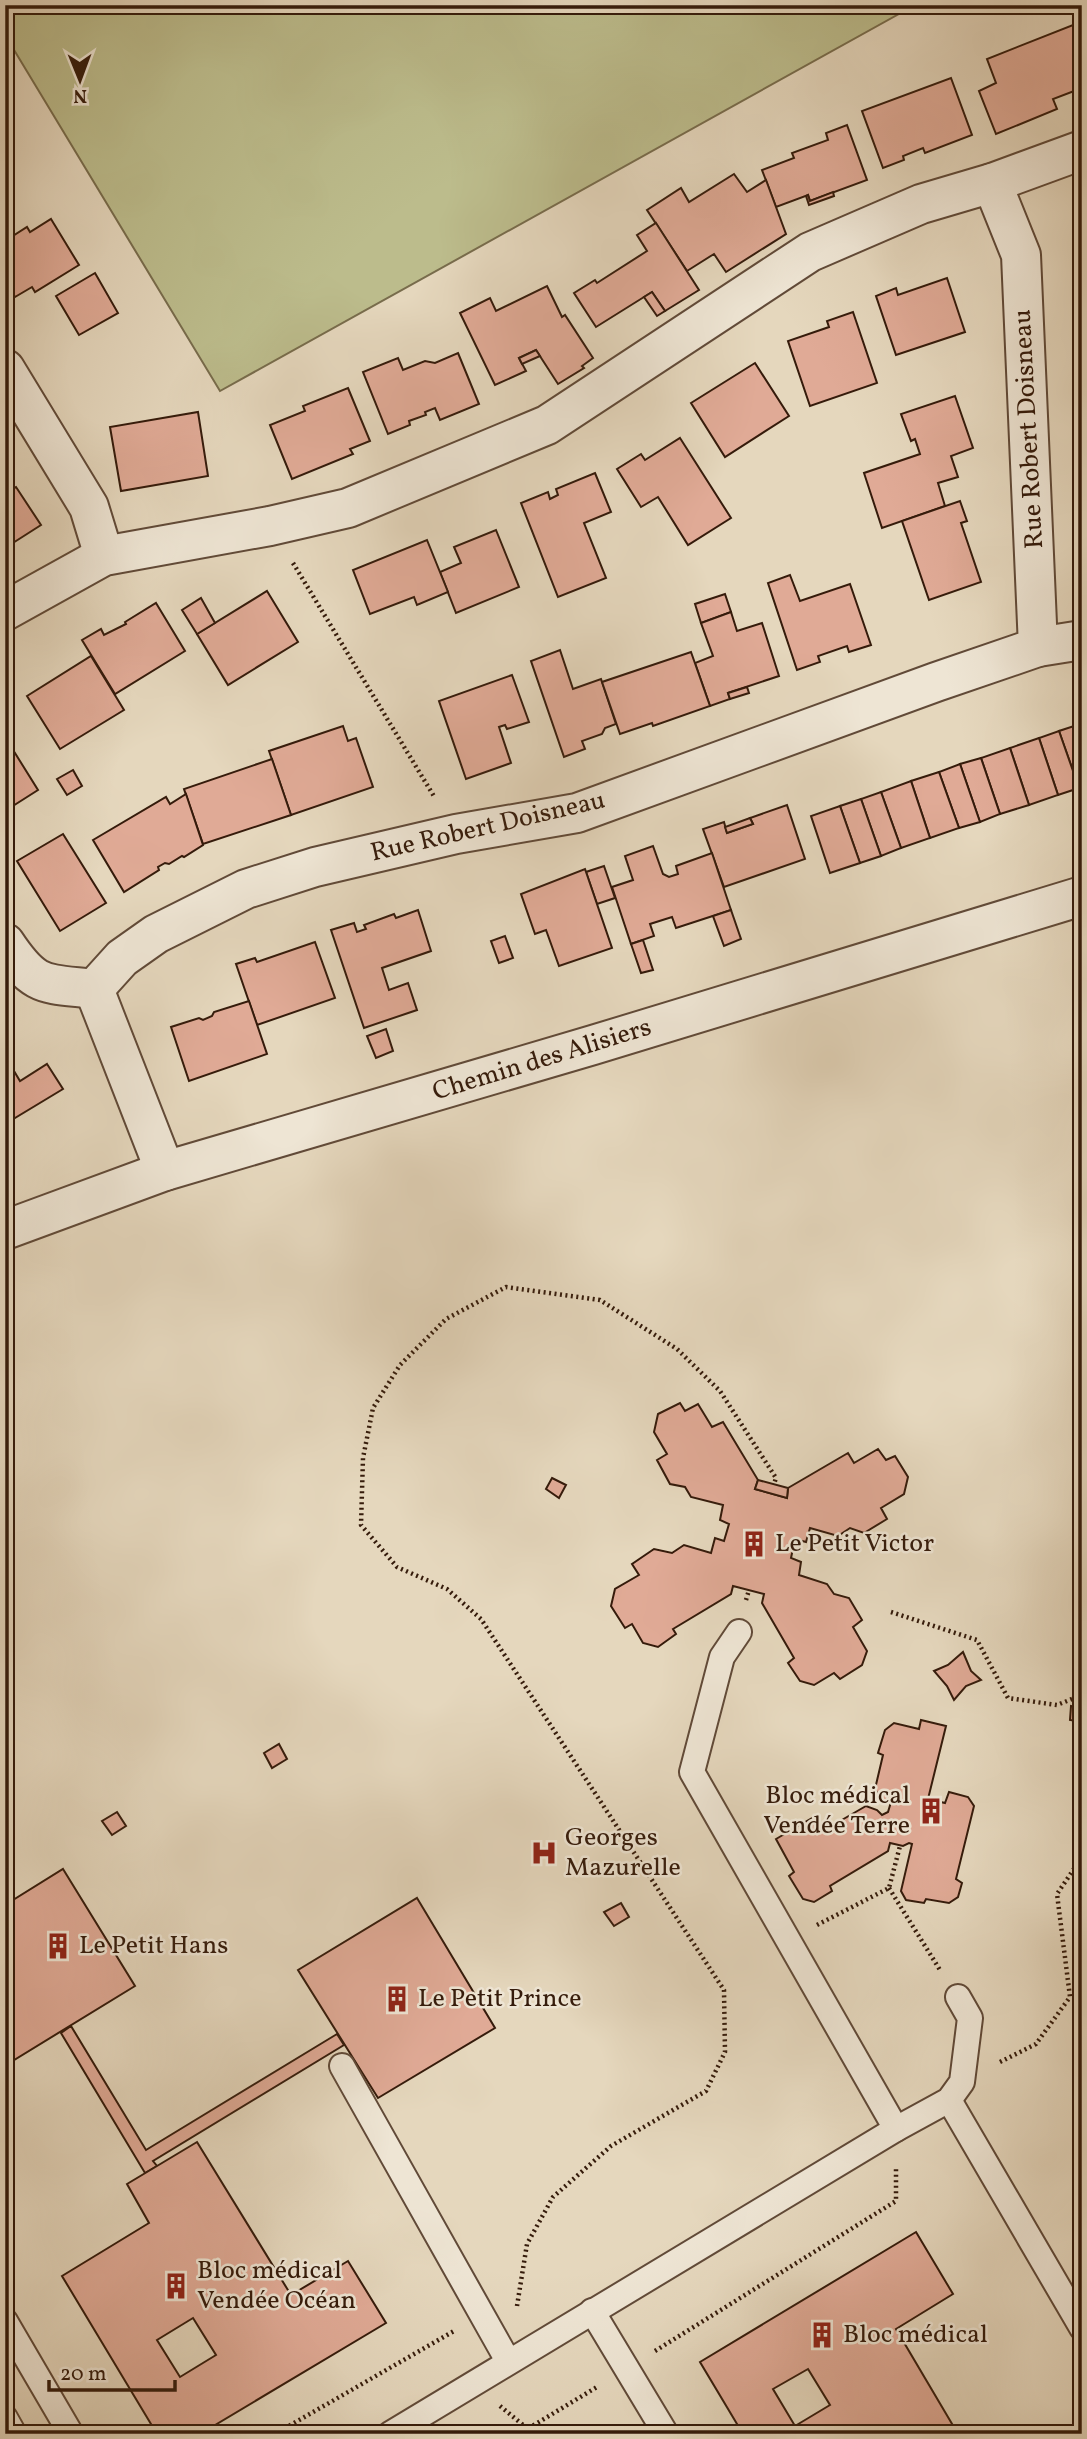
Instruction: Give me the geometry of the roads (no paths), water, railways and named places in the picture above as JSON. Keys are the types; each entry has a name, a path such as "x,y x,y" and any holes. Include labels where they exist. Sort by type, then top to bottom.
{"street":[{"path":"5,611 104,556 270,526 348,508 547,425 810,252 920,204 992,183 1082,150"},
{"name":"Rue Robert Doisneau","path":"94,989 122,958 156,934 246,890 315,867 456,834 577,813 1038,647 1021,255 992,183"},
{"path":"5,369 89,507 104,556"},
{"path":"1038,647 1082,640"},
{"name":"Chemin des Alisiers","path":"5,1230 165,1171 593,1045 1082,896"},
{"path":"5,943 27,973 44,983 94,989 165,1171"}],"lane":[{"path":"739,1632 722,1657 692,1772 897,2129"},
{"path":"958,1997 970,2018 955,2091 1082,2329"},
{"path":"342,2066 508,2361"},
{"path":"390,2434 897,2129 955,2091"},
{"path":"592,2311 666,2434"},
{"path":"5,2321 71,2434"},
{"path":"5,2418 14,2434"}],"place":[{"name":"Le Petit Victor","path":"754,1544"},
{"name":"Bloc médical Vendée Terre","path":"931,1811"},
{"name":"Georges Mazurelle","path":"544,1853"},
{"name":"Le Petit Hans","path":"58,1946"},
{"name":"Le Petit Prince","path":"397,1999"},
{"name":"Bloc médical Vendée Océan","path":"176,2286"},
{"name":"Bloc médical","path":"822,2335"}]}
